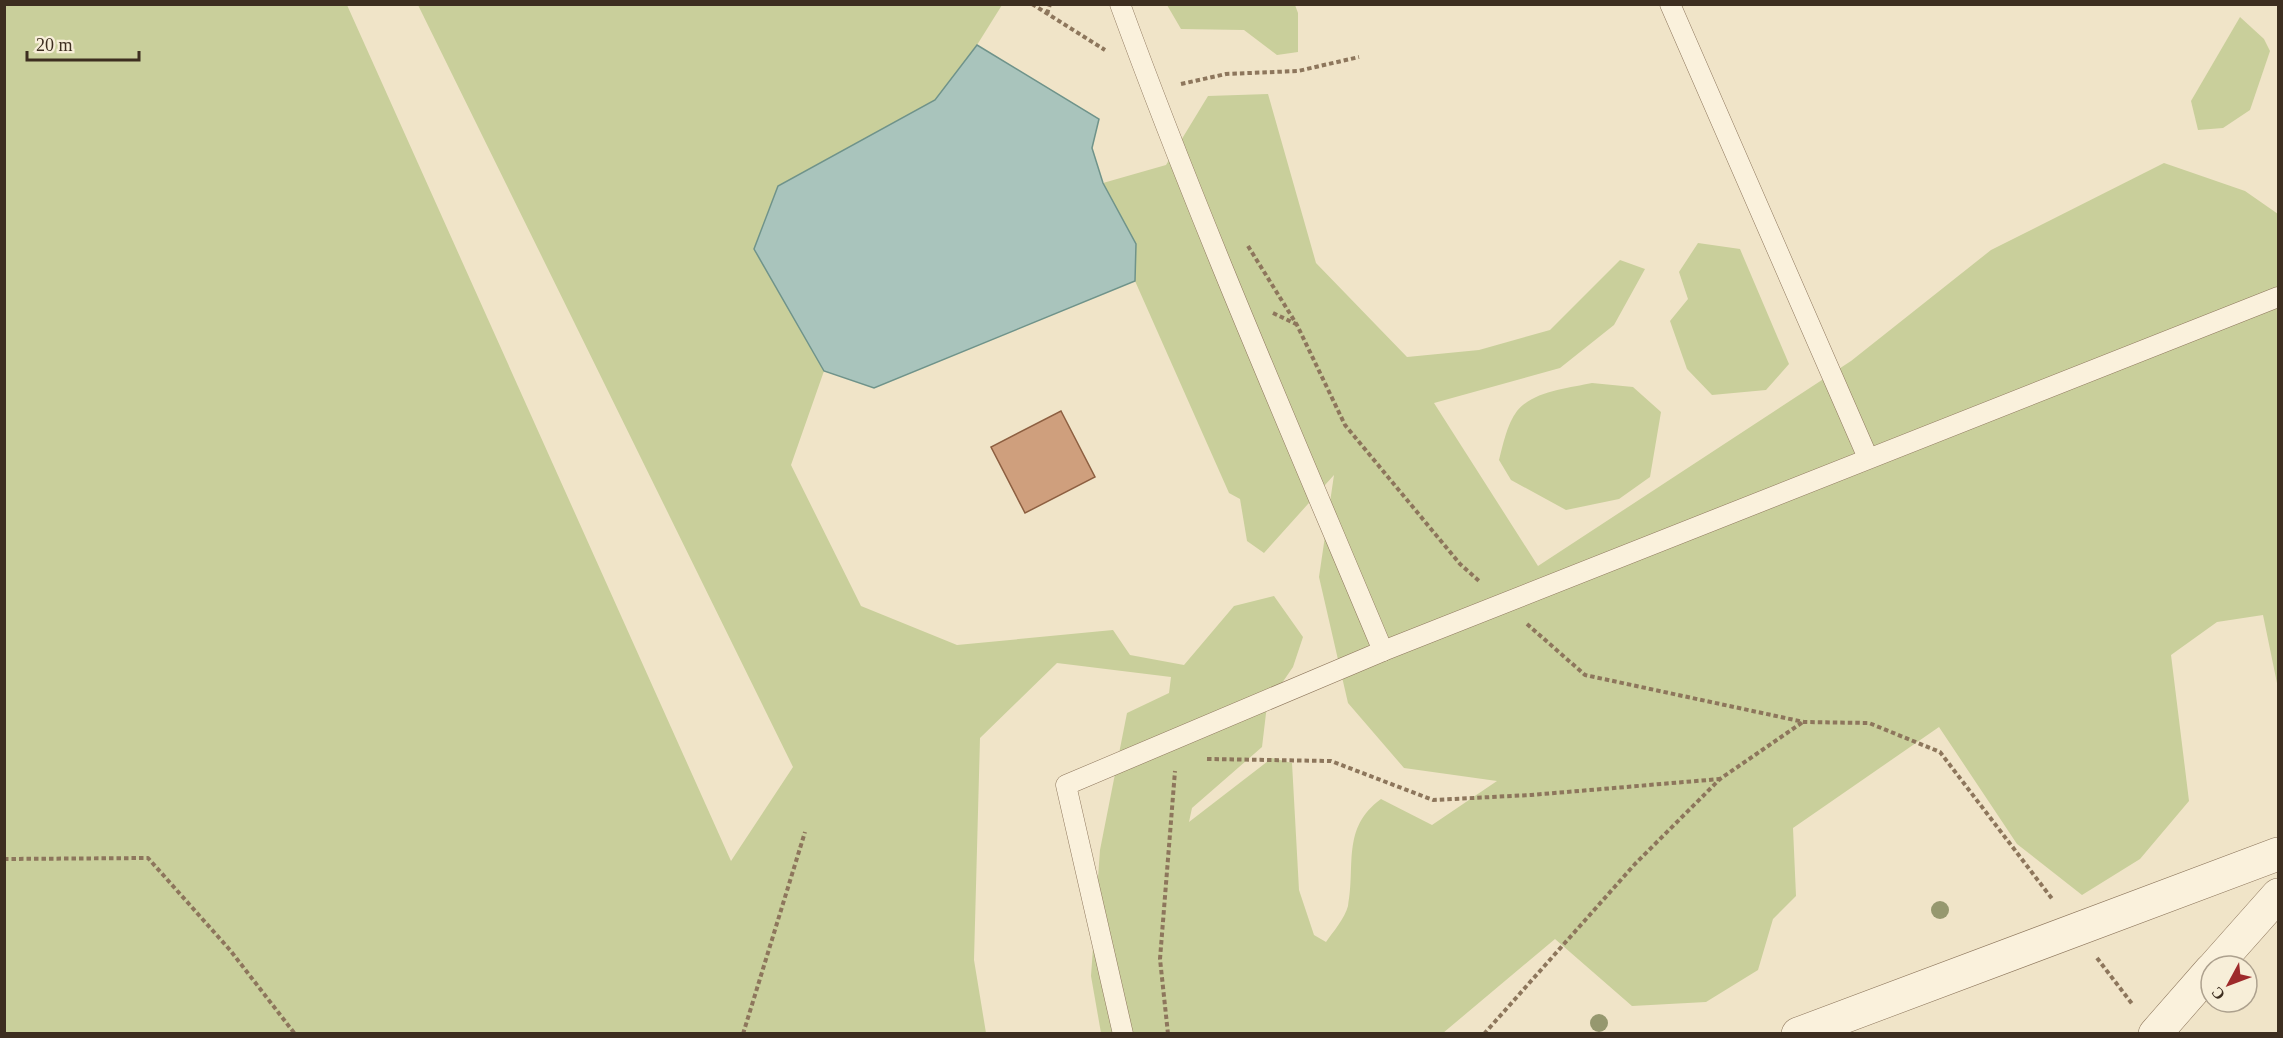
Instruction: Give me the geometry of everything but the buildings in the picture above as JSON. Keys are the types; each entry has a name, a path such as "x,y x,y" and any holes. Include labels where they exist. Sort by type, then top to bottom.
{"street":[{"path":"1798,1034 2278,854"},
{"path":"2226,954 2278,895"},
{"path":"2155,1033 2199,984"}],"lane":[{"path":"1120,4 1152,91 1233,293 1383,651"},
{"path":"1670,4 1868,458"},
{"path":"1122,1034 1066,785 1383,651 2278,297"}],"path":[{"path":"1032,4 1106,51"},
{"path":"1047,14 1050,4"},
{"path":"1152,91 1226,74 1298,71 1359,57"},
{"path":"1246,244 1297,325 1345,425 1460,564 1586,675 1804,722 1869,723 1940,752 2155,1033"},
{"path":"1484,1034 1635,864 1720,779 1804,722"},
{"path":"1168,1034 1160,958 1176,758 1180,735"},
{"path":"1176,758 1331,761 1433,800 1531,795 1720,779"},
{"path":"743,1034 805,831"},
{"path":"4,859 148,858 230,950 295,1034"}],"green space":[{"path":"5,5 347,5 731,861 793,767 418,5 1002,5 977,45 935,100 778,186 754,249 824,371 791,465 861,606 957,645 1113,630 1130,655 1184,665 1234,606 1274,596 1303,637 1293,667 1267,705 1262,747 1192,808 1189,822 1272,758 1292,763 1299,890 1314,935 1326,942 1342,920 1348,906 1352,848 1360,822 1368,810 1381,799 1432,825 1497,781 1404,768 1348,703 1319,577 1334,475 1264,553 1247,541 1240,499 1229,493 1135,281 1136,244 1103,183 1166,165 1208,96 1268,94 1316,263 1407,357 1479,350 1550,330 1620,260 1645,269 1614,325 1560,368 1434,403 1538,566 1851,361 1991,250 2164,163 2245,191 2278,214 2278,688 2263,615 2217,622 2171,655 2189,801 2140,859 2082,895 2017,844 1939,727 1793,828 1796,896 1773,919 1758,970 1706,1002 1632,1006 1555,939 1443,1033 1101,1033 1091,976 1100,850 1127,713 1169,693 1171,677 1057,663 980,738 974,960 986,1033 5,1034"},
{"path":"1167,5 1295,5 1298,13 1298,52 1277,55 1244,30 1181,29"},
{"path":"2240,17 2264,39 2270,51 2250,110 2223,128 2198,130 2191,101"},
{"path":"1698,243 1740,249 1789,364 1766,390 1712,395 1687,369 1670,321 1688,299 1679,272"},
{"path":"1592,383 1633,387 1661,412 1650,477 1619,499 1566,510 1511,480 1499,460 1511,422 1524,404 1552,391"}],"water":[{"path":"977,45 1099,119 1092,148 1103,183 1136,244 1135,281 874,388 824,371 754,249 778,186 935,100"}]}
